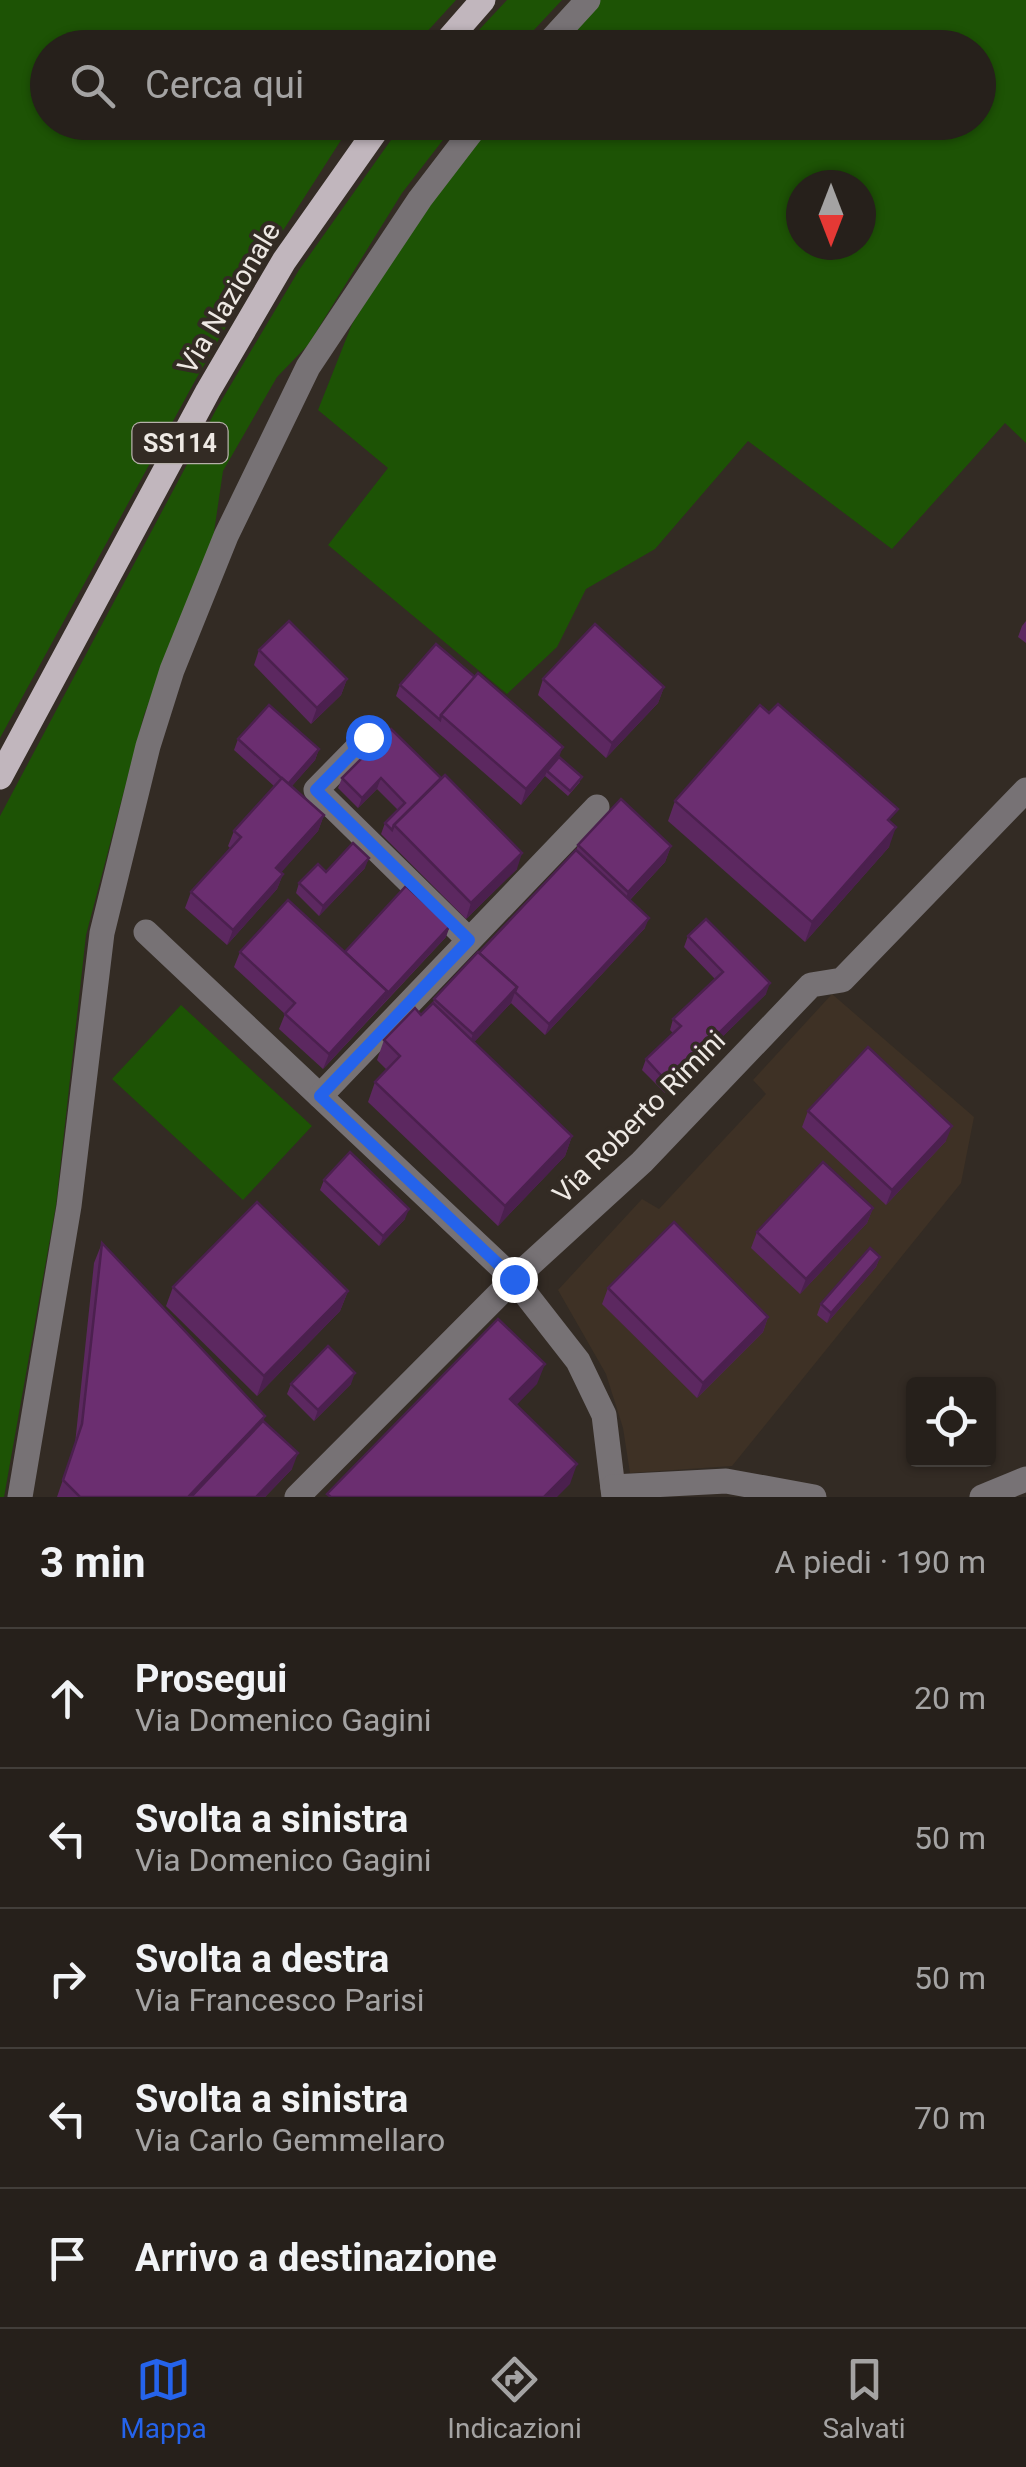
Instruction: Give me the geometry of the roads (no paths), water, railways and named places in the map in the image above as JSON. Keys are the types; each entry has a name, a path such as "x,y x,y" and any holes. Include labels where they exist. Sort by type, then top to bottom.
{"main road":[{"path":"457,30 483,0"},
{"name":"Via Nazionale","path":"0,777 208,390 284,261 369,140"}],"street":[{"path":"560,30 588,0"},
{"path":"20,1497 69,1206 102,933 148,746 172,670 226,536 308,366 420,198 465,140"},
{"path":"368,737 316,790 469,940"},
{"name":"Via Roberto Rimini","path":"298,1497 514,1279 642,1162 811,985 842,980 1026,790"},
{"path":"320,1096 596,807"},
{"path":"146,932 514,1279 578,1361 604,1414 614,1492 726,1481 814,1497"},
{"path":"982,1497 1026,1479"}]}
